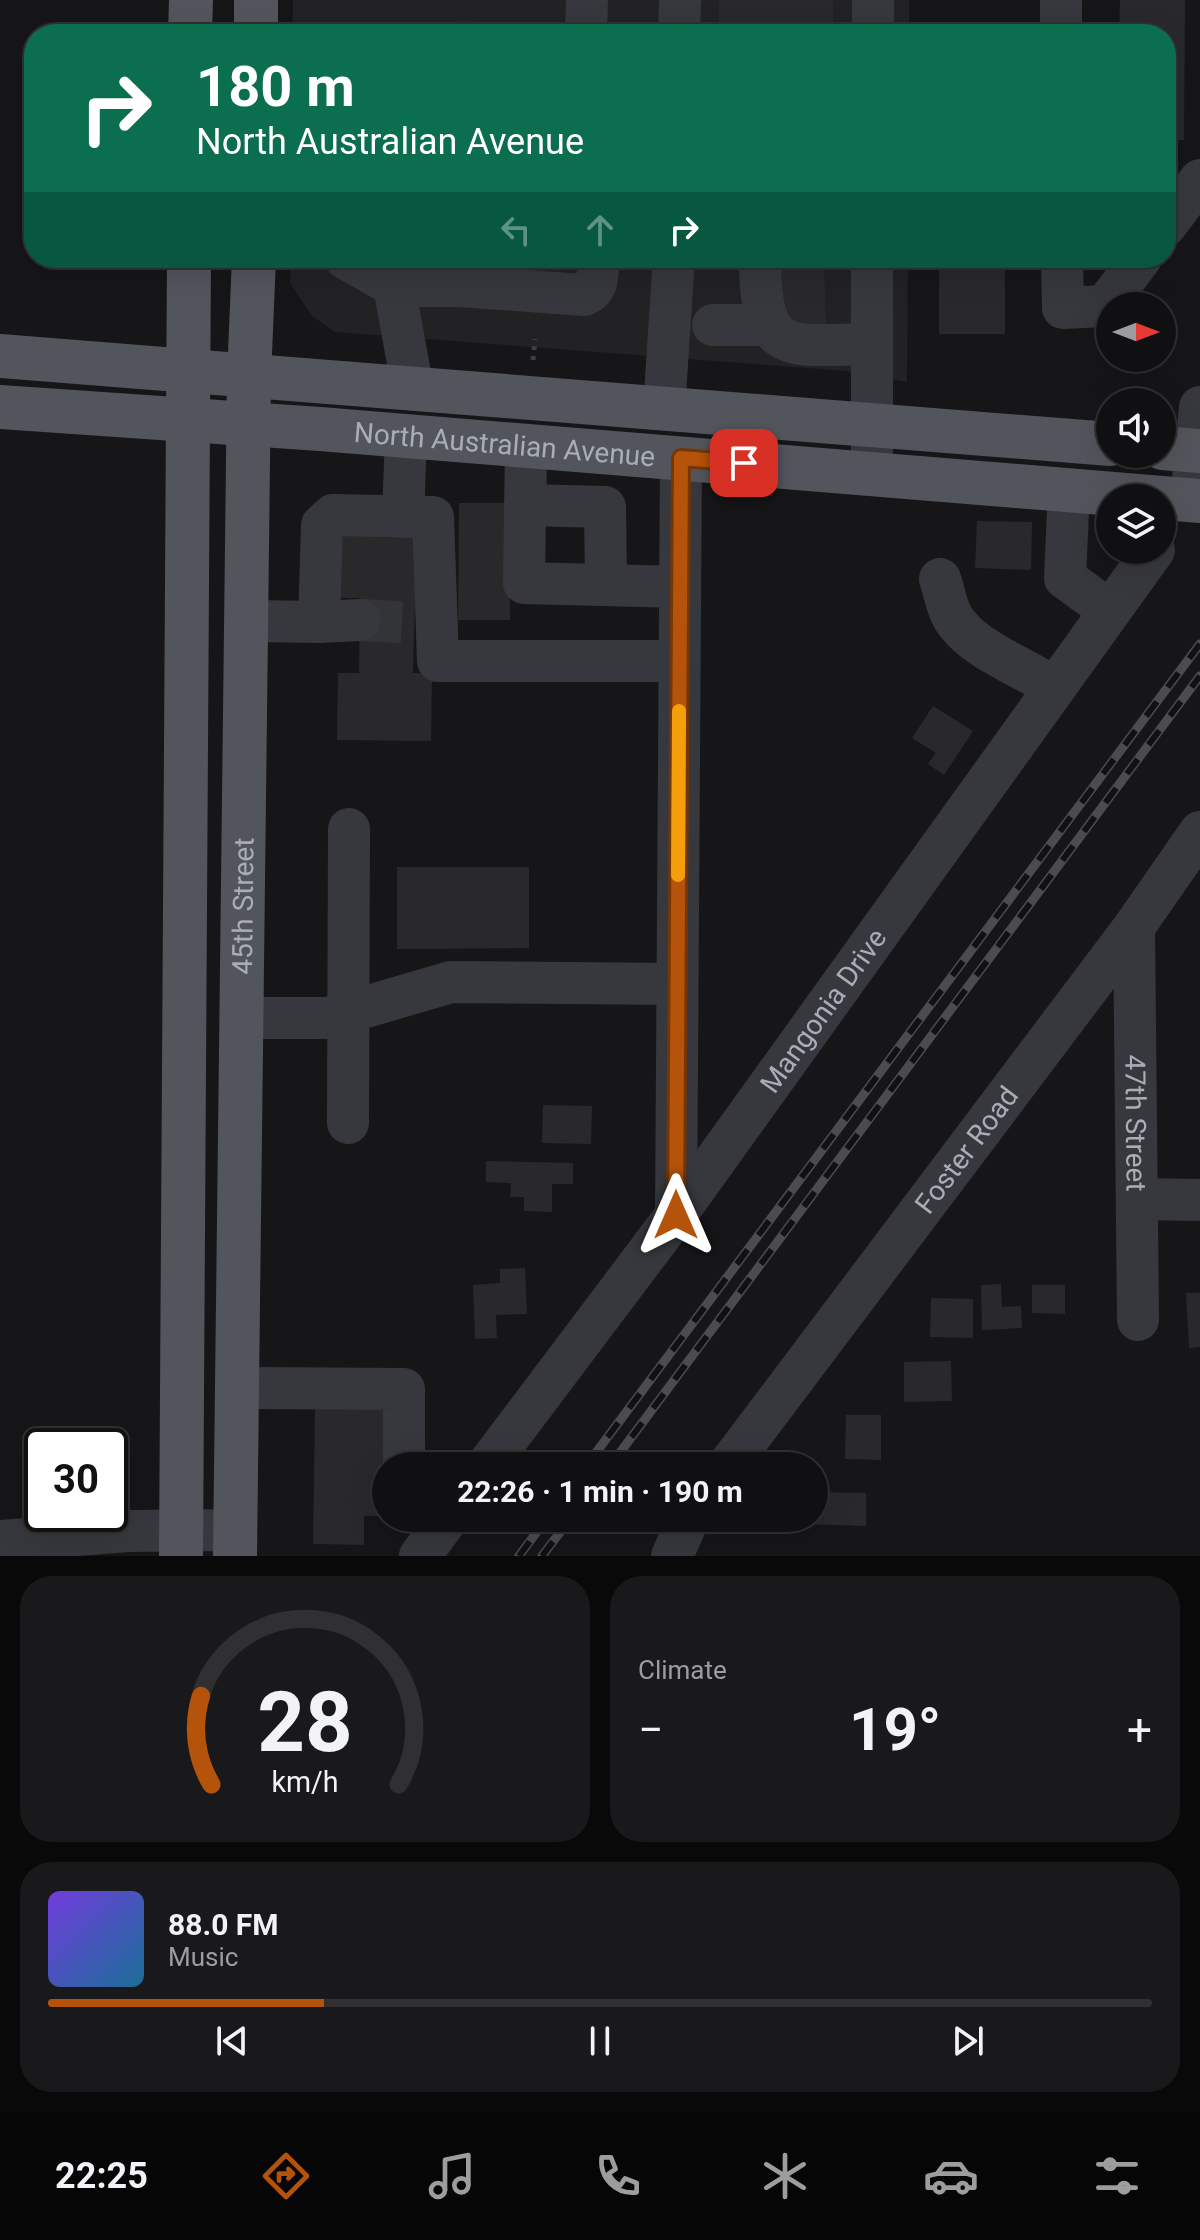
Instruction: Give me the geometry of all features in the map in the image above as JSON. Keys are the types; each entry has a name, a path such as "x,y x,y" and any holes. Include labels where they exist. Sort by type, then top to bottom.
{"main road":[{"path":"190,24 191,0"},
{"path":"256,0 256,24"},
{"name":"45th Street","path":"182,1543 189,268"},
{"name":"45th Street","path":"235,1543 248,423 254,268"},
{"name":"North Australian Avenue","path":"0,356 1096,443"},
{"name":"North Australian Avenue","path":"0,407 248,423 1069,490 1191,473"}],"street":[{"path":"586,24 587,0"},
{"path":"679,24 680,0"},
{"path":"873,0 873,24"},
{"path":"1061,0 1061,24"},
{"path":"1176,212 1200,180"},
{"path":"413,390 396,272 460,272 584,295 592,292 596,285 598,268"},
{"path":"664,409 673,268"},
{"path":"761,268 763,309 768,325 780,339 800,345 872,344"},
{"path":"872,268 872,474"},
{"path":"1062,268 1063,308 1105,306 1134,268"},
{"path":"713,325 768,325"},
{"path":"1176,507 1191,473 1200,407"},
{"path":"403,517 406,436"},
{"path":"526,446 524,583 680,587"},
{"path":"676,1215 681,458"},
{"path":"1069,490 1065,578 1110,611"},
{"path":"525,505 605,507 606,585"},
{"path":"246,621 340,621 322,525 333,515 433,517 425,622 438,661 679,661"},
{"name":"Mangonia Drive","path":"498,1452 676,1215 1144,564"},
{"path":"940,579 952,616 975,643 1023,667 1055,688"},
{"path":"348,1123 349,829"},
{"name":"Foster Road","path":"739,1452 1134,927 1200,832"},
{"name":"47th Street","path":"1134,927 1138,1320"},
{"path":"241,1018 328,1018 451,982 677,984"},
{"path":"1137,1199 1200,1200"},
{"path":"237,1388 404,1389 404,1452"},
{"path":"420,1556 438,1532"},
{"path":"0,1541 235,1543"}],"path":[{"path":"533,360 535,339"}],"shaded area":[{"path":"293,0 909,0 909,24 292,24"},
{"path":"291,268 908,268 907,382 846,371 335,332 312,316 290,283"}],"building":[{"path":"719,0 833,0 833,24 719,24"},
{"path":"1120,0 1185,0 1184,140 1176,140 1176,24 1119,24"},
{"path":"455,21 498,22 498,24 455,24"},
{"path":"940,22 1007,22 1007,24"},
{"path":"780,268 824,268 826,331 782,333"},
{"path":"939,268 1005,268 1005,334 939,334"},
{"path":"459,503 511,503 510,620 458,620"},
{"path":"977,521 1032,522 1031,570 975,568"},
{"path":"336,528 430,530 429,600 415,600 413,673 432,673 431,741 337,740 338,673 359,673 360,598 335,598"},
{"path":"933,706 973,731 944,775 928,764 936,753 912,738"},
{"path":"397,867 529,867 529,948 397,949"},
{"path":"543,1105 592,1106 591,1144 542,1143"},
{"path":"486,1161 573,1163 573,1184 552,1184 552,1212 524,1211 524,1197 510,1197 511,1183 486,1182"},
{"path":"525,1268 527,1314 496,1315 497,1338 475,1339 473,1285 500,1283 500,1269"},
{"path":"1001,1284 1002,1307 1021,1306 1022,1328 982,1330 981,1285"},
{"path":"1032,1285 1065,1285 1065,1314 1032,1313"},
{"path":"1186,1293 1200,1293 1200,1347 1189,1348"},
{"path":"931,1298 973,1299 973,1338 930,1337"},
{"path":"951,1361 952,1401 904,1402 904,1362"},
{"path":"315,1407 385,1408 384,1452 372,1452 372,1516 364,1516 364,1545 313,1544"},
{"path":"846,1415 881,1415 881,1460 845,1459"},
{"path":"828,1492 866,1493 866,1526 828,1525"}],"tunnel":[{"path":"360,620 414,623"}],"railway":[{"path":"596,1452 1200,644"},
{"path":"620,1452 1200,676"},
{"path":"519,1556 537,1532"},
{"path":"542,1556 560,1532"}],"slow traffic":[{"path":"678,875 679,711"}],"route":[{"path":"676,1215 681,458 744,463"}]}
